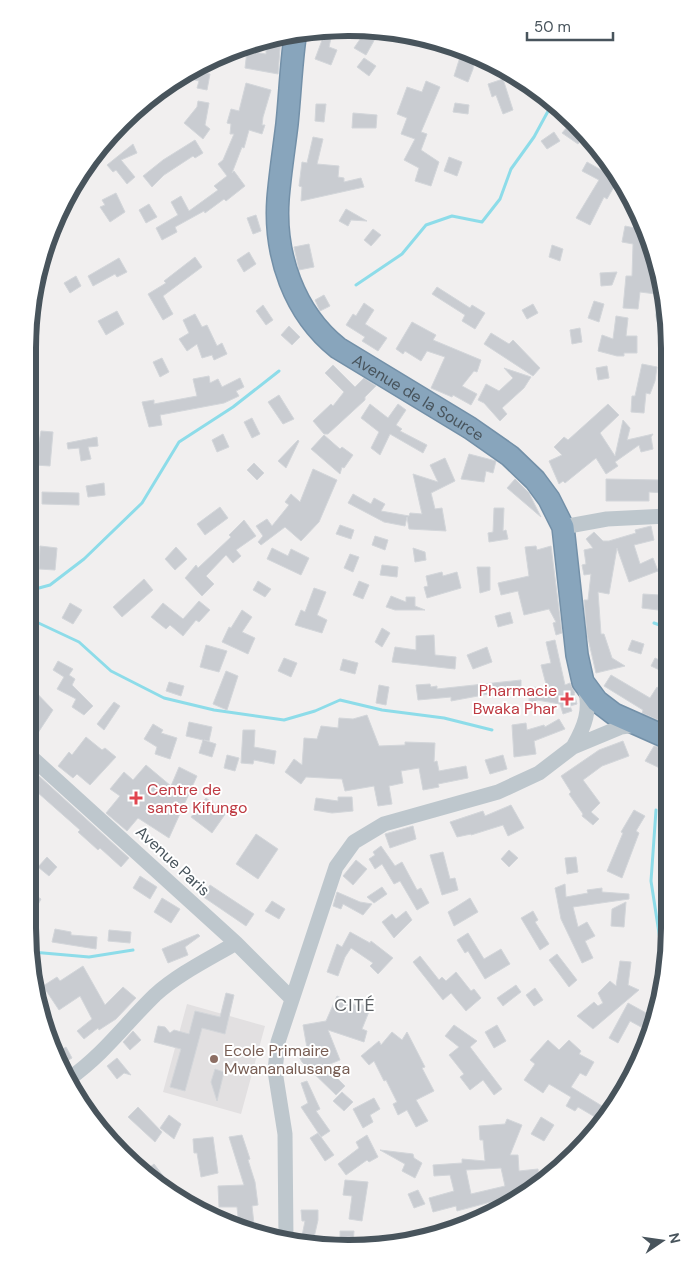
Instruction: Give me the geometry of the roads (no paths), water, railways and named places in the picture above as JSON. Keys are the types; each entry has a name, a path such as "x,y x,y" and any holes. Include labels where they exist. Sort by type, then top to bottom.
{"highway":[{"name":"Avenue de la Source","path":"294,41 278,201 280,244 292,290 306,315 321,334 338,348 429,402 510,456 535,480 549,499 562,527 577,655 583,682 597,700 614,714 661,735"}],"street":[{"path":"562,527 607,519 661,516"},
{"path":"574,747 587,719 589,702 583,682"},
{"path":"286,1233 285,1134 274,1071 278,1042 291,998 336,868 354,842 384,824 498,792 538,773 574,747 621,727 636,725"},
{"name":"Avenue Paris","path":"36,761 236,943 291,998"},
{"path":"73,1075 100,1055 155,996 175,980 236,943"}],"waterway":[{"path":"356,285 402,254 426,225 452,216 482,222 500,199 511,169 534,137 549,110"},
{"path":"36,589 50,585 84,559 142,503 179,442 233,407 279,371"},
{"path":"36,622 79,642 111,671 164,698 214,710 284,720 315,711 340,700 382,710 444,718 492,730"},
{"path":"654,623 661,626"},
{"path":"656,810 651,881 660,942"},
{"path":"37,952 89,957 133,950"}],"place":[{"name":"Pharmacie Bwaka Phar","path":"567,699"},
{"name":"Centre de sante Kifungo","path":"136,798"},
{"name":"Ecole Primaire Mwananalusanga","path":"214,1059"}],"district":[{"name":"CITÉ","path":"355,1005"}]}
